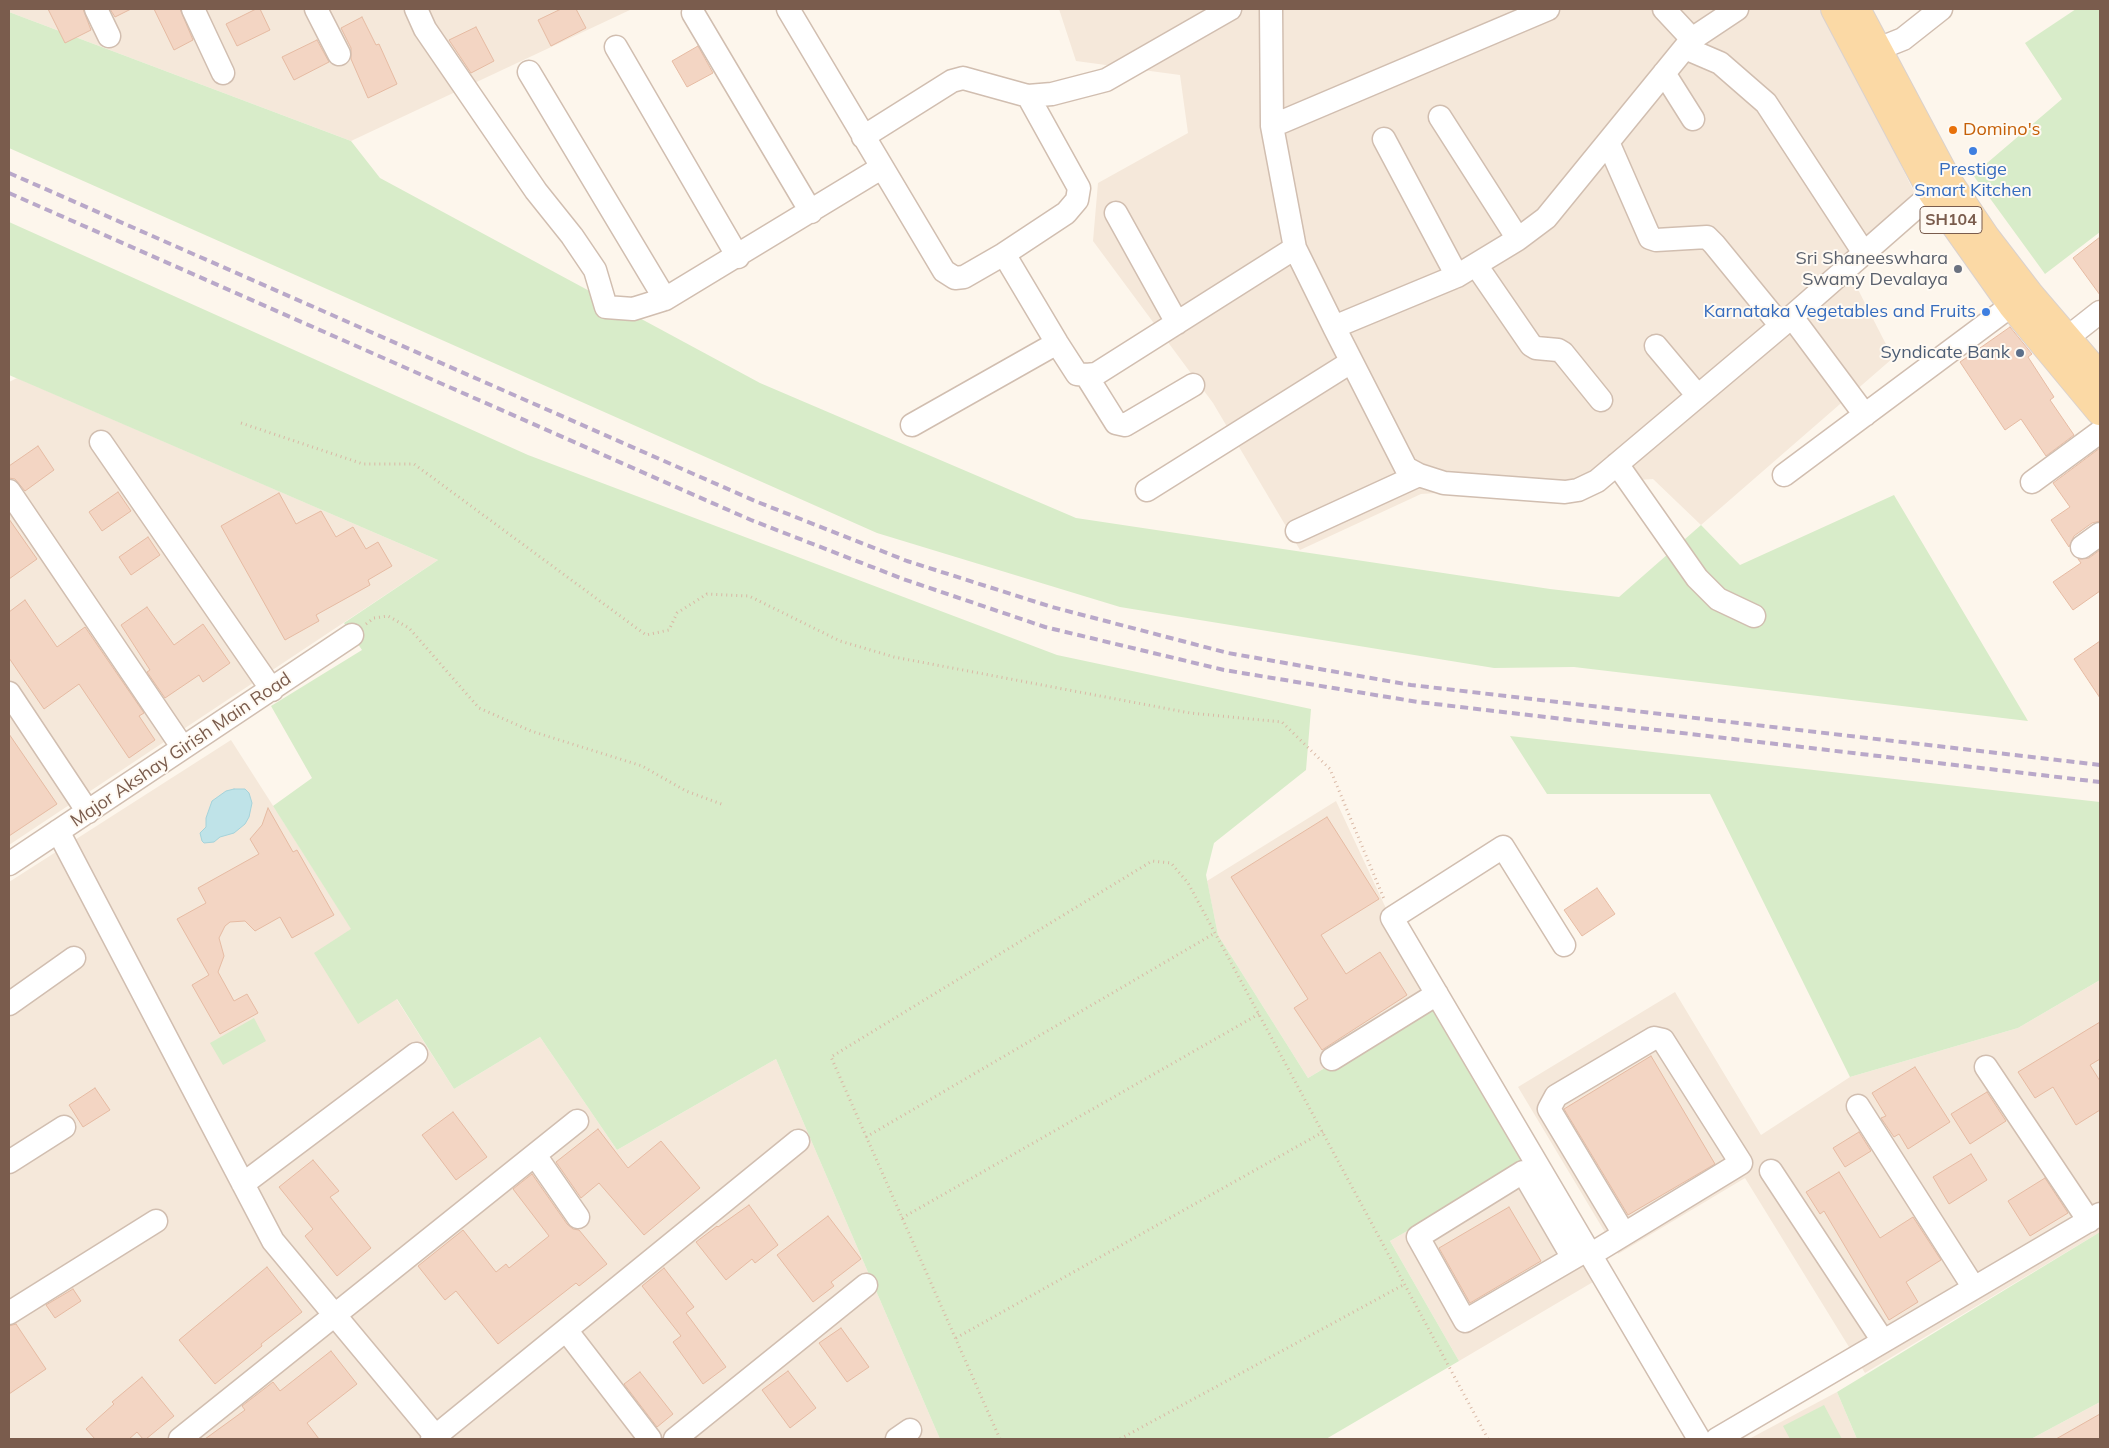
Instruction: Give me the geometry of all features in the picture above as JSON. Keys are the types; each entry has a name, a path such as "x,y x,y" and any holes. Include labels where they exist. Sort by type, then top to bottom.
{"main road":[{"name":"SH104","path":"1835,9 2012,306 2100,410"},
{"name":"SH104","path":"1856,9 1878,48 1940,186 1986,238 2029,294 2100,377"}],"street":[{"path":"96,9 109,36"},
{"path":"193,9 223,73"},
{"path":"316,9 339,54"},
{"path":"788,9 863,138 944,271 955,278 964,277 1004,254 1066,213 1077,200 1079,188 1028,96"},
{"path":"863,138 952,80 963,78 1028,96 1052,94 1106,80 1230,9"},
{"path":"1271,9 1272,126 1296,248 1406,468 1419,475 1444,483 1565,492 1578,490 1597,481 1787,321 1940,186"},
{"path":"1664,9 1688,43 1720,63 1766,103 1864,253"},
{"path":"1334,327 1467,271 1518,239 1546,218 1688,43 1737,9"},
{"path":"1878,48 1902,39 1941,9"},
{"path":"1272,126 1540,10"},
{"path":"693,13 811,212"},
{"path":"420,19 536,190 572,236 595,270 606,307 633,309 665,299 738,257 881,168"},
{"path":"616,47 738,257"},
{"path":"529,72 665,299"},
{"path":"1664,73 1693,119"},
{"path":"1440,117 1518,239"},
{"path":"1384,139 1467,271 1536,348 1558,350 1564,353 1601,400"},
{"path":"1608,142 1650,238 1656,240 1707,237 1787,321 1865,414"},
{"path":"1116,213 1177,323"},
{"path":"1004,254 1077,374 1086,375 1096,374 1296,248"},
{"path":"1784,475 2012,306"},
{"path":"2067,338 2100,312"},
{"path":"912,425 1057,344"},
{"path":"1656,346 1698,396"},
{"path":"1147,490 1352,362"},
{"path":"1086,375 1116,422 1125,425 1193,385"},
{"path":"2032,482 2100,432"},
{"path":"101,442 272,690"},
{"path":"1617,464 1697,578 1718,599 1754,616"},
{"path":"1297,531 1419,475"},
{"path":"9,491 183,748"},
{"name":"Major Akshay Girish Main Road","path":"9,864 352,635"},
{"path":"9,693 88,812"},
{"path":"58,831 273,1241 435,1438 798,1141"},
{"path":"1564,945 1504,847 1501,847 1392,918 1437,994 1583,1254 1699,1439"},
{"path":"9,1004 74,958"},
{"path":"1332,1059 1437,994"},
{"path":"1583,1254 1523,1172 1418,1237 1465,1321 1583,1254 1624,1234 1741,1163 1663,1040 1654,1038 1556,1096 1549,1109 1624,1234"},
{"path":"243,1184 416,1054"},
{"path":"1717,1439 2094,1217 1986,1067"},
{"path":"1858,1106 1974,1288"},
{"path":"180,1439 577,1121"},
{"path":"9,1162 64,1127"},
{"path":"535,1154 578,1217"},
{"path":"1771,1172 1884,1341"},
{"path":"9,1312 156,1222"},
{"path":"675,1439 866,1285"},
{"path":"566,1330 650,1439"}],"path":[{"path":"240,423 363,464 414,464 646,635 669,630 677,612 707,594 748,596 840,641 894,657 1190,713 1282,722 1330,769 1392,918"},
{"path":"352,635 374,618 388,616 409,628 478,708 530,731 642,766 686,791 724,805"},
{"path":"1000,1439 831,1058 1152,862 1171,863 1188,883 1488,1439"},
{"path":"866,1137 1215,933"},
{"path":"902,1218 1259,1014"},
{"path":"956,1338 1323,1132"},
{"path":"1120,1439 1405,1284"}],"shaded area":[{"path":"9,9 632,9 351,141 9,12"},
{"path":"1059,9 1825,9 1914,192 1845,264 1893,358 1701,525 1653,479 1421,494 1300,550 1213,403 1093,241 1098,183 1188,133 1180,75 1076,61"},
{"path":"17,378 438,560 9,845 9,382"},
{"path":"231,740 454,1089 540,1037 617,1150 776,1059 940,1439 9,1439 9,882"},
{"path":"1336,801 1431,1005 1308,1078 1218,935 1207,881"},
{"path":"2100,980 2100,1232 1865,1373 1745,1178 1618,1254 1518,1087 1675,992 1761,1135 1850,1077 2018,1028"},
{"path":"1524,1163 1593,1282 1459,1361 1390,1241"},
{"path":"1837,1392 1857,1439 1749,1439"},
{"path":"2100,1402 2100,1439 2031,1439"}],"green space":[{"path":"2076,9 2100,9 2100,232 2045,274 1973,175 2062,99 2025,43"},
{"path":"9,12 351,141 380,178 760,383 1076,518 1550,589 1619,597 1701,525 1740,565 1894,495 2028,721 1574,667 1494,668 1120,607 877,533 9,148"},
{"path":"9,222 528,455 1057,655 1311,709 1306,770 1214,843 1206,875 1218,935 1308,1078 1431,1005 1524,1163 1390,1241 1459,1361 1326,1439 940,1439 776,1059 617,1150 540,1037 454,1089 397,999 358,1024 314,953 351,929 273,806 312,778 271,706 362,650 344,623 438,560 9,375"},
{"path":"1510,736 2100,802 2100,980 2018,1028 1850,1077 1710,794 1547,794"},
{"path":"254,1018 266,1041 223,1065 210,1043"},
{"path":"2100,1232 2100,1402 2031,1439 1857,1439 1837,1392"},
{"path":"1824,1405 1842,1439 1790,1439 1783,1426"}],"water":[{"path":"245,789 249,793 252,803 249,817 245,824 234,833 220,837 214,842 204,843 200,833 206,827 206,818 212,801 226,791"}],"building":[{"path":"48,9 83,9 91,30 65,43"},
{"path":"110,9 131,9 115,17"},
{"path":"154,9 180,9 193,40 174,50"},
{"path":"256,9 260,9 270,30 237,46 226,24"},
{"path":"561,9 576,9 586,28 551,46 538,20"},
{"path":"362,17 376,45 379,44 397,84 368,98 351,59 351,48 341,28"},
{"path":"476,27 494,61 471,73 449,40"},
{"path":"317,40 329,62 294,80 282,57"},
{"path":"698,46 713,73 687,87 672,61"},
{"path":"2100,237 2100,295 2073,258"},
{"path":"2010,327 2032,354 2028,357 2054,397 2050,400 2074,435 2046,456 2021,419 2005,430 1960,362"},
{"path":"38,446 54,470 25,491 15,479 9,478 9,466"},
{"path":"2100,448 2100,521 2092,523 2074,536 2069,547 2051,520 2070,507 2053,483"},
{"path":"118,492 131,511 102,531 89,512"},
{"path":"279,493 296,524 321,511 336,537 353,527 366,549 378,542 392,566 368,580 370,585 316,615 319,621 285,640 221,526"},
{"path":"9,519 37,559 9,579"},
{"path":"148,537 160,555 131,575 119,557"},
{"path":"2100,550 2100,591 2073,610 2053,582 2081,563 2078,559 2089,558"},
{"path":"25,600 57,647 85,627 144,713 139,716 155,740 129,758 79,684 44,709 9,658 9,612"},
{"path":"147,607 174,645 203,624 230,663 203,682 199,675 165,698 147,672 150,670 121,625"},
{"path":"2100,641 2100,698 2074,659"},
{"path":"9,734 57,804 9,836"},
{"path":"268,808 293,852 297,850 334,915 292,938 280,917 255,931 245,921 230,922 225,926 219,938 224,956 218,972 234,1001 247,994 258,1013 220,1034 192,985 209,975 177,919 206,903 198,888 259,854 250,839 262,825"},
{"path":"1327,817 1379,899 1321,935 1346,974 1380,952 1407,995 1322,1050 1294,1008 1308,999 1231,877"},
{"path":"1597,888 1615,914 1582,936 1564,910"},
{"path":"2100,1022 2100,1059 2090,1065 2100,1081 2100,1110 2076,1125 2053,1087 2035,1098 2018,1072"},
{"path":"1651,1056 1715,1164 1628,1215 1564,1109"},
{"path":"1915,1067 1950,1122 1908,1149 1899,1134 1894,1137 1881,1118 1886,1116 1872,1093"},
{"path":"95,1088 110,1110 83,1127 69,1105"},
{"path":"1987,1092 2006,1121 1970,1144 1951,1114"},
{"path":"453,1112 487,1157 456,1180 422,1135"},
{"path":"598,1129 628,1168 661,1141 700,1188 644,1235 599,1183 581,1198 556,1162"},
{"path":"1859,1132 1871,1151 1845,1167 1833,1148"},
{"path":"1971,1154 1987,1180 1949,1204 1933,1177"},
{"path":"313,1160 339,1191 330,1197 371,1248 337,1276 305,1236 313,1229 279,1187"},
{"path":"1839,1172 1880,1238 1913,1217 1941,1260 1906,1282 1918,1302 1889,1320 1824,1211 1820,1214 1806,1192"},
{"path":"532,1174 567,1224 573,1229 579,1230 607,1264 579,1286 576,1283 498,1344 456,1291 445,1300 418,1266 463,1230 496,1272 506,1264 509,1268 549,1236 513,1189"},
{"path":"2045,1178 2068,1213 2030,1236 2008,1201"},
{"path":"749,1205 778,1245 755,1263 752,1259 726,1280 696,1242"},
{"path":"1509,1207 1541,1261 1470,1303 1439,1248"},
{"path":"828,1216 861,1259 831,1282 834,1286 813,1302 777,1255"},
{"path":"267,1267 302,1312 215,1384 179,1340"},
{"path":"664,1268 694,1307 686,1313 726,1367 703,1384 673,1342 681,1336 642,1286"},
{"path":"73,1289 81,1301 55,1318 46,1305"},
{"path":"16,1324 46,1369 9,1394 9,1326"},
{"path":"841,1328 869,1367 847,1382 819,1343"},
{"path":"331,1351 357,1384 307,1423 319,1439 205,1439 245,1410 242,1406 273,1382 280,1391"},
{"path":"788,1371 816,1408 790,1428 762,1390"},
{"path":"640,1372 673,1414 657,1427 624,1384"},
{"path":"142,1377 174,1416 146,1439 143,1439 137,1432 129,1439 95,1439 86,1429 114,1404 112,1402"},
{"path":"2100,1414 2100,1439 2056,1439"}],"railway":[{"path":"9,173 755,501 907,561 1052,607 1228,653 1411,685 2100,765"},
{"path":"9,193 751,520 903,579 1045,627 1224,670 1418,702 2100,782"}],"place":[{"name":"Domino's","path":"1953,130"},
{"name":"Prestige Smart Kitchen","path":"1973,151"},
{"name":"Sri Shaneeswhara Swamy Devalaya","path":"1958,269"},
{"name":"Karnataka Vegetables and Fruits","path":"1986,312"},
{"name":"Syndicate Bank","path":"2020,353"}]}
